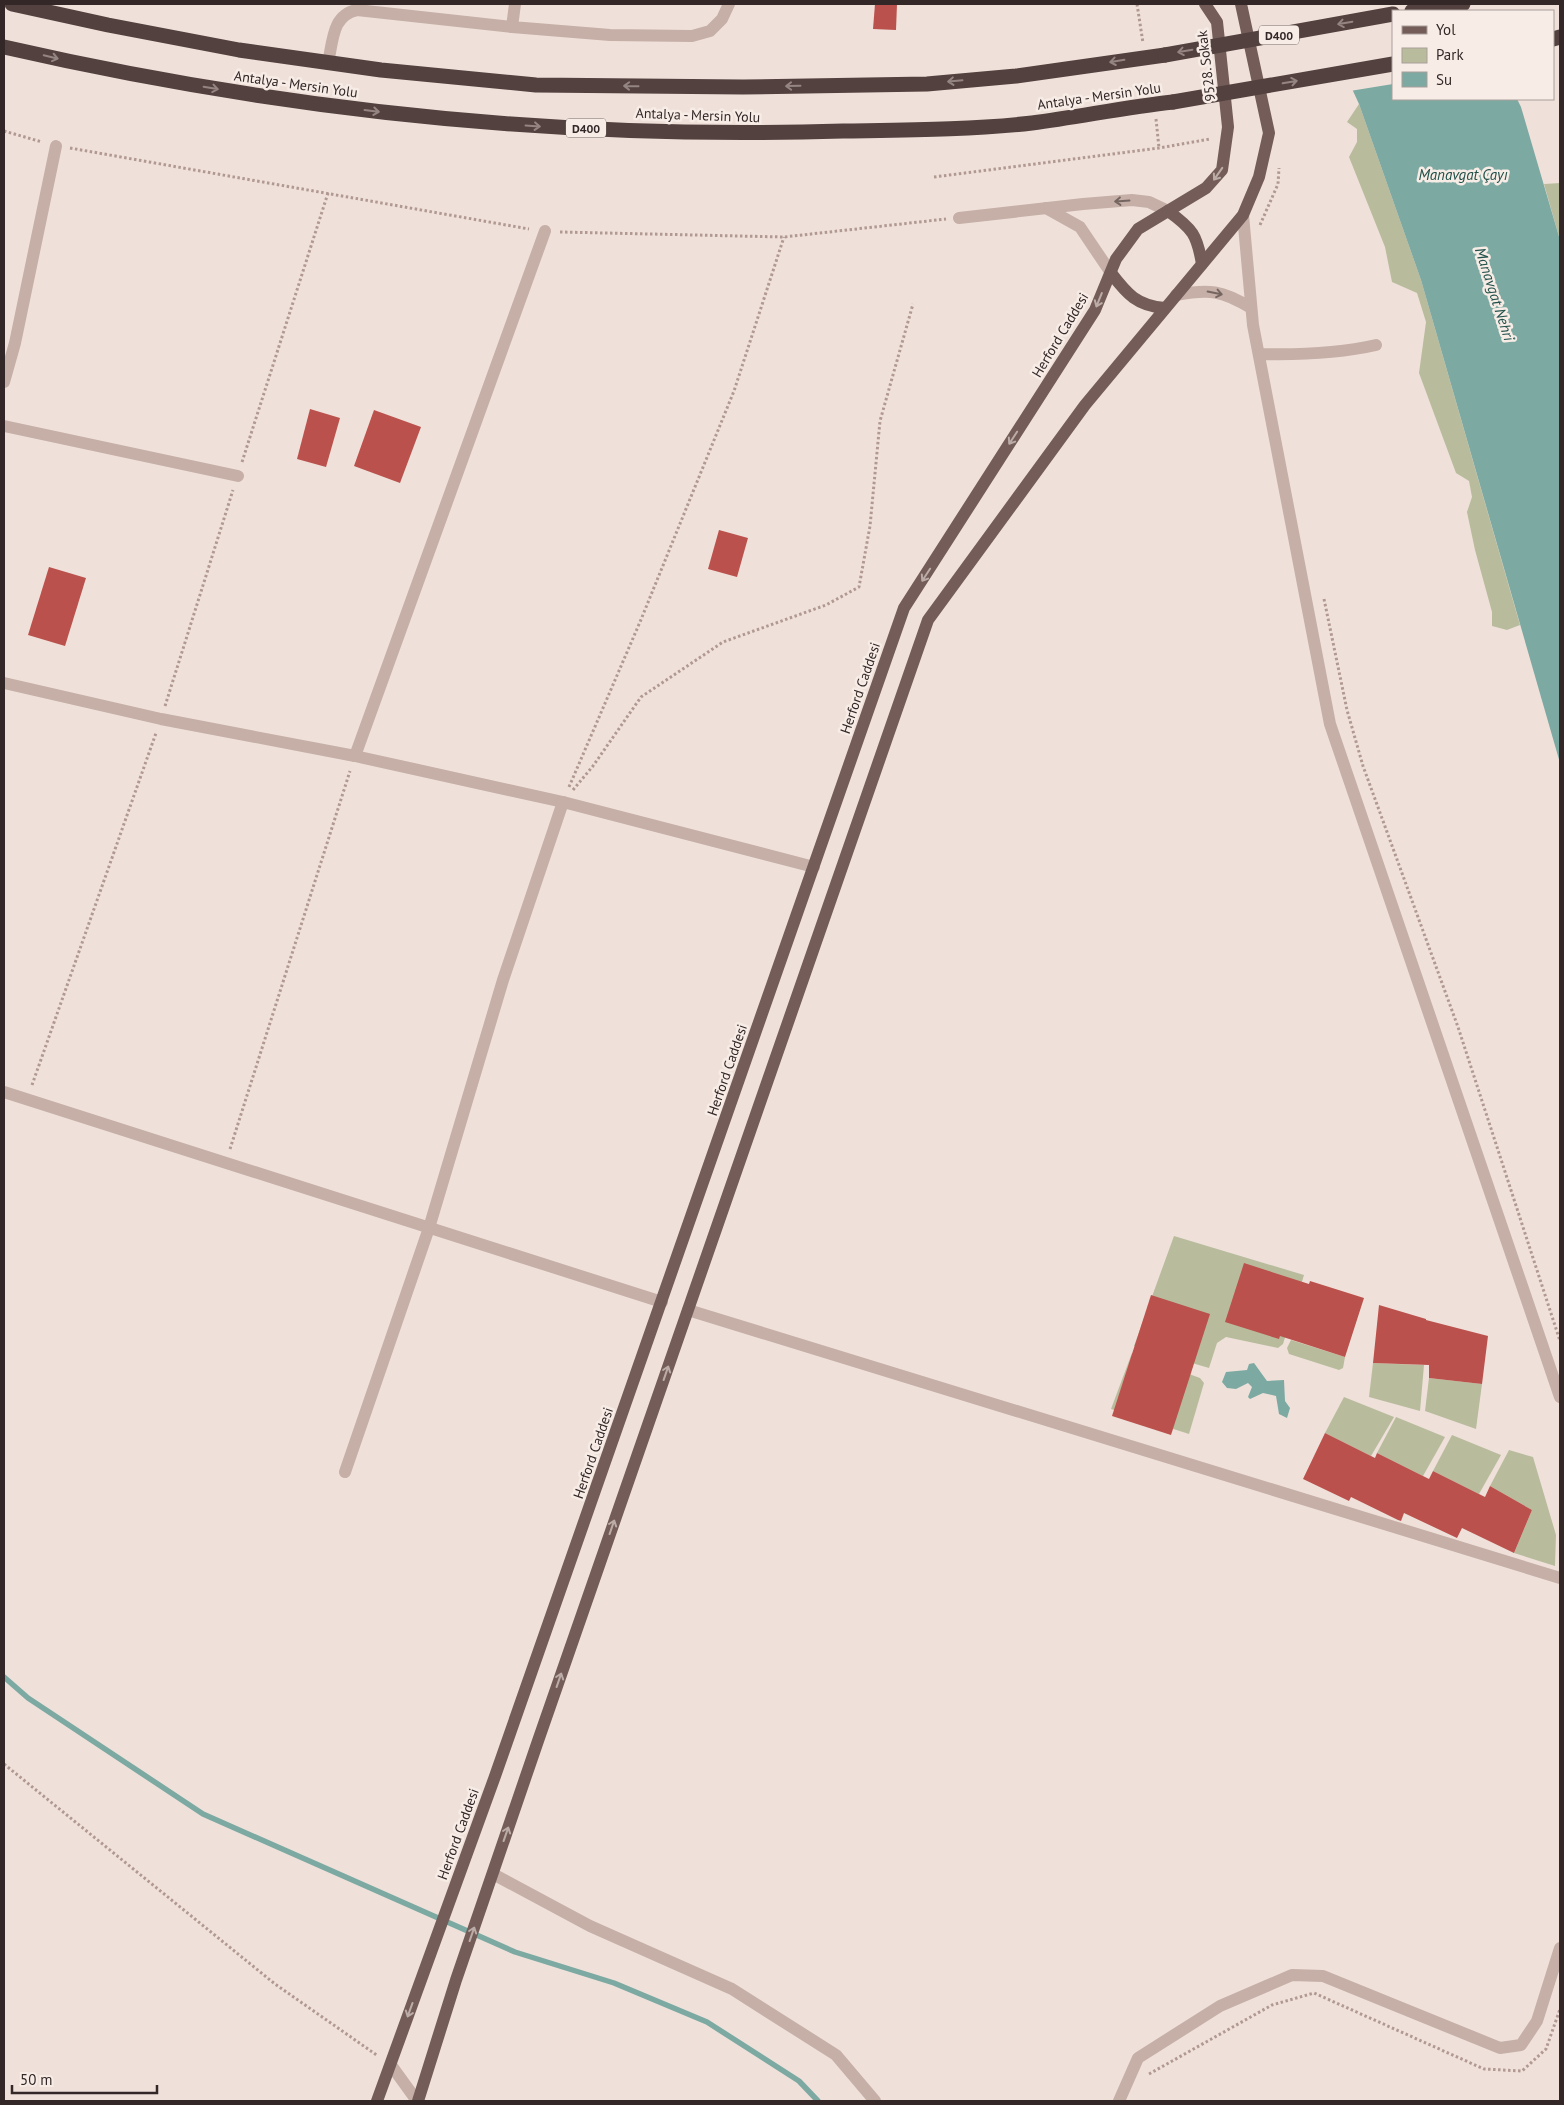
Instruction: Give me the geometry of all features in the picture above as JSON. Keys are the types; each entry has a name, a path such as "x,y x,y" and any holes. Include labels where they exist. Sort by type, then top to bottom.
{"highway":[{"name":"Antalya - Mersin Yolu","path":"12,4 108,25 239,50 382,70 536,85 743,87 927,84 1016,76 1165,55 1392,14"},
{"path":"1419,10 1463,4"},
{"name":"Antalya - Mersin Yolu","path":"4,47 102,69 374,112 537,126 754,134 1032,123 1173,102 1392,64"}],"main road":[{"name":"9528. Sokak","path":"1205,4 1216,22 1228,127"},
{"path":"418,2101 456,1980 928,620 1085,405 1243,216 1259,177 1269,133 1241,4"},
{"name":"Herford Caddesi","path":"377,2101 463,1865 662,1302 904,608 1095,310 1116,259 1138,229 1206,188 1222,170 1228,127"},
{"path":"1168,211 1190,228 1198,242 1202,264"},
{"path":"1111,272 1136,301 1154,307 1165,308"}],"street":[{"path":"512,27 515,4"},
{"path":"328,63 336,24 344,14 350,11 357,10 512,27 610,35 692,36 710,31 722,19 729,4"},
{"path":"4,382 15,342 56,146"},
{"path":"959,218 1132,200 1149,202 1168,211"},
{"path":"1046,208 1080,227 1111,272"},
{"path":"1243,216 1253,325 1330,724 1560,1397"},
{"path":"355,756 545,232"},
{"path":"1176,295 1203,290 1238,300 1251,308"},
{"path":"1259,354 1309,354 1353,350 1376,345"},
{"path":"4,426 238,476"},
{"path":"4,683 161,718 355,756 563,802 814,867"},
{"path":"345,1472 429,1228 503,980 563,802"},
{"path":"4,1092 662,1302"},
{"path":"688,1310 1560,1578"},
{"path":"492,1877 590,1926 732,1990 836,2055 875,2101"},
{"path":"1119,2101 1138,2058 1220,2006 1292,1975 1323,1976 1500,2048 1521,2045 1537,2021 1560,1948"},
{"path":"391,2064 418,2101"}],"path":[{"path":"1137,4 1146,57"},
{"path":"1154,104 1160,148"},
{"path":"934,177 1207,141 1228,127"},
{"path":"4,131 56,146 545,232 784,237 959,218"},
{"path":"26,1100 161,718 328,193"},
{"path":"563,802 640,622 734,391 784,237"},
{"path":"563,802 593,766 641,697 723,642 826,605 859,587 870,526 880,421 914,304"},
{"path":"1323,594 1347,710 1363,766 1458,1027 1560,1340"},
{"path":"225,1163 355,756"},
{"path":"4,1764 275,1984 391,2064"},
{"path":"1146,2079 1150,2072 1272,2004 1314,1993 1484,2069 1522,2071 1546,2049 1560,2009"}],"green space":[{"path":"1359,104 1421,280 1520,625 1507,630 1492,626 1492,612 1467,512 1472,497 1469,481 1456,473 1419,373 1426,322 1417,293 1392,282 1385,247 1349,157 1357,142 1357,129 1347,122"},
{"path":"1560,183 1560,240 1544,184"},
{"path":"1174,1236 1304,1275 1283,1344 1278,1348 1226,1337 1217,1343 1209,1368 1134,1346"},
{"path":"1291,1340 1345,1357 1343,1368 1339,1370 1289,1354 1287,1348"},
{"path":"1132,1353 1200,1378 1204,1383 1189,1434 1111,1409"},
{"path":"1373,1363 1424,1365 1420,1411 1369,1397"},
{"path":"1429,1378 1482,1384 1476,1429 1425,1411"},
{"path":"1344,1397 1394,1417 1371,1456 1325,1433"},
{"path":"1396,1417 1445,1437 1423,1476 1377,1453"},
{"path":"1452,1435 1501,1455 1479,1494 1433,1471"},
{"path":"1509,1450 1533,1457 1556,1535 1555,1566 1514,1553 1532,1510 1490,1486"}],"water":[{"name":"Manavgat Çayı","path":"1313,4 1392,11 1392,100 1518,100 1521,107 1560,240 1560,763 1421,280 1359,104"},
{"path":"1254,1363 1267,1381 1284,1380 1285,1401 1290,1408 1287,1418 1279,1414 1276,1396 1263,1393 1250,1399 1248,1397 1252,1387 1248,1383 1236,1389 1227,1388 1222,1382 1226,1372 1247,1370 1249,1364"}],"pier":[{"path":"1311,4 1477,4 1480,10 1392,10 1392,84 1350,91"}],"building":[{"path":"875,4 897,4 896,30 873,29"},
{"path":"310,409 340,418 326,467 297,459"},
{"path":"374,410 421,427 400,483 354,466"},
{"path":"719,530 748,538 737,577 708,569"},
{"path":"49,567 86,578 65,646 28,635"},
{"path":"1244,1263 1309,1284 1310,1281 1364,1298 1345,1357 1280,1336 1279,1339 1225,1322"},
{"path":"1151,1295 1210,1314 1171,1435 1112,1416"},
{"path":"1379,1305 1426,1320 1488,1336 1482,1384 1429,1378 1429,1365 1373,1363"},
{"path":"1325,1433 1375,1458 1377,1453 1429,1479 1433,1471 1485,1497 1490,1486 1532,1510 1514,1553 1462,1528 1457,1538 1404,1513 1401,1521 1398,1520 1351,1497 1349,1501 1303,1479"}],"waterway":[{"path":"4,1677 28,1698 203,1814 515,1952 614,1983 707,2022 799,2081 818,2101"}],"water label":[{"name":"Manavgat Nehri","path":"1495,294"}]}
